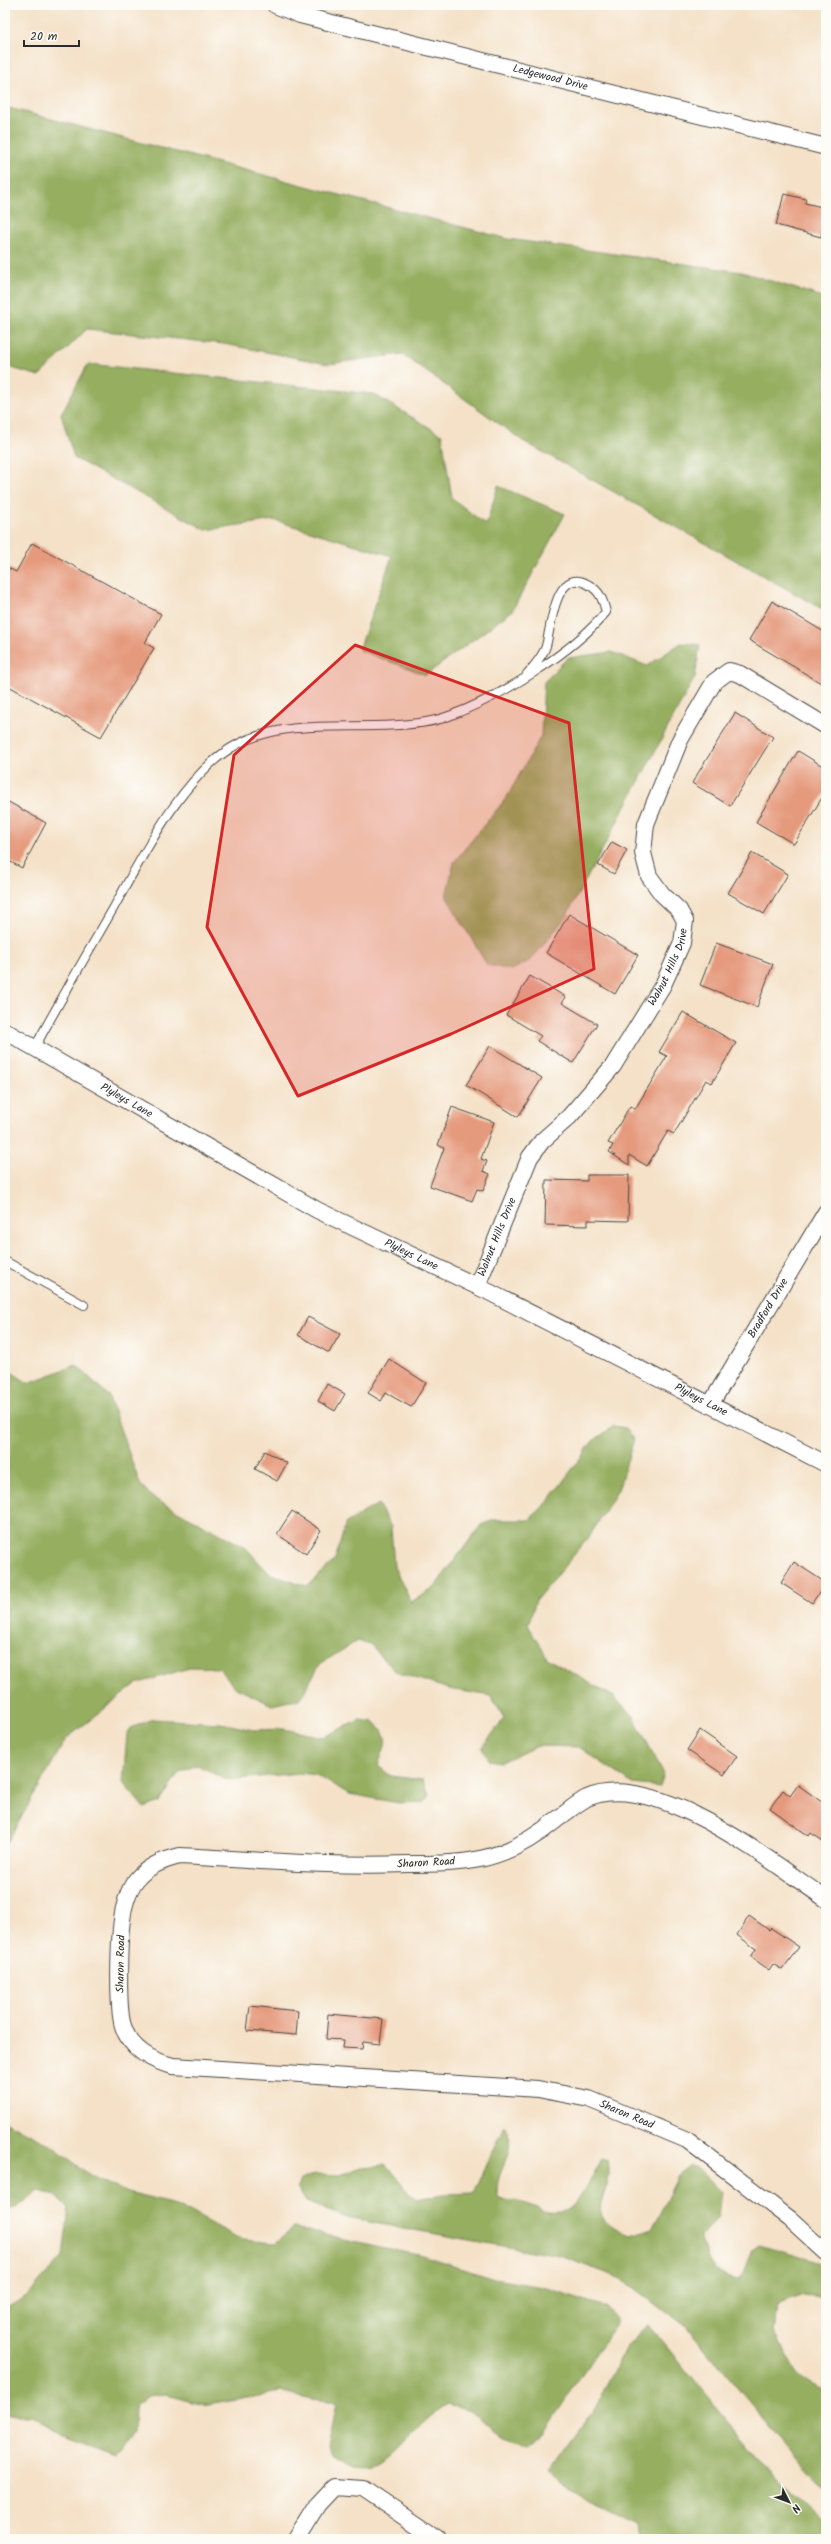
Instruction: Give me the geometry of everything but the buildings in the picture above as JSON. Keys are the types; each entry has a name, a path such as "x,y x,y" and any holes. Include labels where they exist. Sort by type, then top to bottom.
{"street":[{"name":"Ledgewood Drive","path":"275,5 300,15 826,147"},
{"name":"Walnut Hills Drive","path":"477,1286 530,1157 542,1141 569,1117 613,1066 663,985 682,943 685,921 679,910 662,894 650,876 643,853 646,824 680,740 714,682 728,671 740,674 826,726"},
{"name":"Plyleys Lane","path":"5,1031 317,1210 477,1286 826,1464"},
{"name":"Bradford Drive","path":"710,1404 826,1212"},
{"name":"Sharon Road","path":"826,1899 738,1839 694,1814 644,1794 612,1791 586,1798 536,1836 506,1853 478,1860 364,1866 180,1856 162,1861 147,1869 135,1880 129,1893 122,1920 120,2007 123,2027 133,2044 158,2062 173,2066 538,2089 589,2099 687,2140 790,2219 826,2252"},
{"path":"296,2539 318,2504 334,2487 363,2489 437,2539"}],"lane":[{"path":"35,1048 151,842 187,789 210,765 238,744 277,731 402,725 447,717 491,698 527,674 593,628 606,612 603,600 596,589 584,582 572,582 562,589 555,602 545,647 527,674"},
{"path":"5,1261 84,1305"}],"highlighted area":[{"path":"355,645 569,723 594,969 451,1034 298,1096 207,927 234,755"}],"green space":[{"path":"5,107 508,239 742,272 826,298 826,611 523,441 402,354 328,364 224,344 87,329 39,376 5,366"},
{"path":"88,364 373,394 442,435 452,498 486,525 498,486 565,514 512,611 426,675 359,650 392,556 274,520 206,530 74,458 61,414"},
{"path":"681,643 700,645 695,677 566,917 531,960 512,970 487,965 446,896 454,862 507,797 541,736 544,682 567,658 612,652 647,666"},
{"path":"76,1365 108,1395 140,1484 153,1498 245,1547 271,1575 307,1586 335,1560 346,1523 378,1504 391,1527 394,1567 411,1602 433,1589 481,1525 494,1520 529,1520 547,1503 593,1441 614,1426 626,1428 634,1439 618,1490 589,1537 536,1600 528,1625 548,1659 614,1697 633,1716 664,1774 660,1787 633,1784 579,1747 538,1746 501,1762 488,1760 482,1748 504,1718 491,1696 449,1689 396,1672 370,1644 357,1641 320,1664 300,1699 272,1705 236,1688 219,1668 192,1667 136,1684 66,1739 5,1846 5,1368 28,1383"},
{"path":"153,1719 221,1723 253,1730 284,1729 323,1737 360,1720 375,1722 384,1734 386,1743 378,1766 391,1776 423,1780 429,1795 424,1802 399,1803 349,1794 316,1775 299,1773 228,1780 197,1765 179,1773 160,1802 144,1808 123,1783 127,1734 131,1728"},
{"path":"5,2122 51,2145 90,2175 128,2193 179,2206 242,2240 275,2243 294,2228 422,2256 494,2279 543,2287 606,2307 616,2319 614,2327 540,2438 527,2448 503,2441 472,2411 447,2405 431,2416 396,2451 385,2459 371,2463 353,2463 331,2457 328,2449 337,2402 313,2399 281,2392 208,2405 166,2394 149,2396 135,2407 134,2434 115,2455 67,2437 32,2415 5,2415 5,2309 28,2295 63,2256 69,2208 56,2195 38,2191 16,2208 5,2210"},
{"path":"504,2125 510,2140 510,2146 498,2183 497,2197 500,2199 522,2203 549,2212 560,2212 575,2202 601,2159 608,2161 609,2174 601,2204 601,2212 604,2220 613,2227 630,2236 652,2229 678,2176 691,2166 698,2168 721,2191 718,2216 700,2237 709,2260 718,2272 731,2279 740,2280 752,2250 759,2245 818,2262 826,2270 826,2297 802,2295 777,2305 773,2331 798,2376 819,2389 826,2389 826,2490 818,2484 686,2327 635,2288 612,2275 559,2256 347,2218 306,2202 297,2187 300,2180 315,2174 339,2175 362,2167 385,2165 404,2187 418,2199 443,2194 474,2193"},
{"path":"648,2324 761,2462 826,2523 826,2539 638,2539 636,2522 557,2486 547,2473 592,2412 626,2348"}]}
